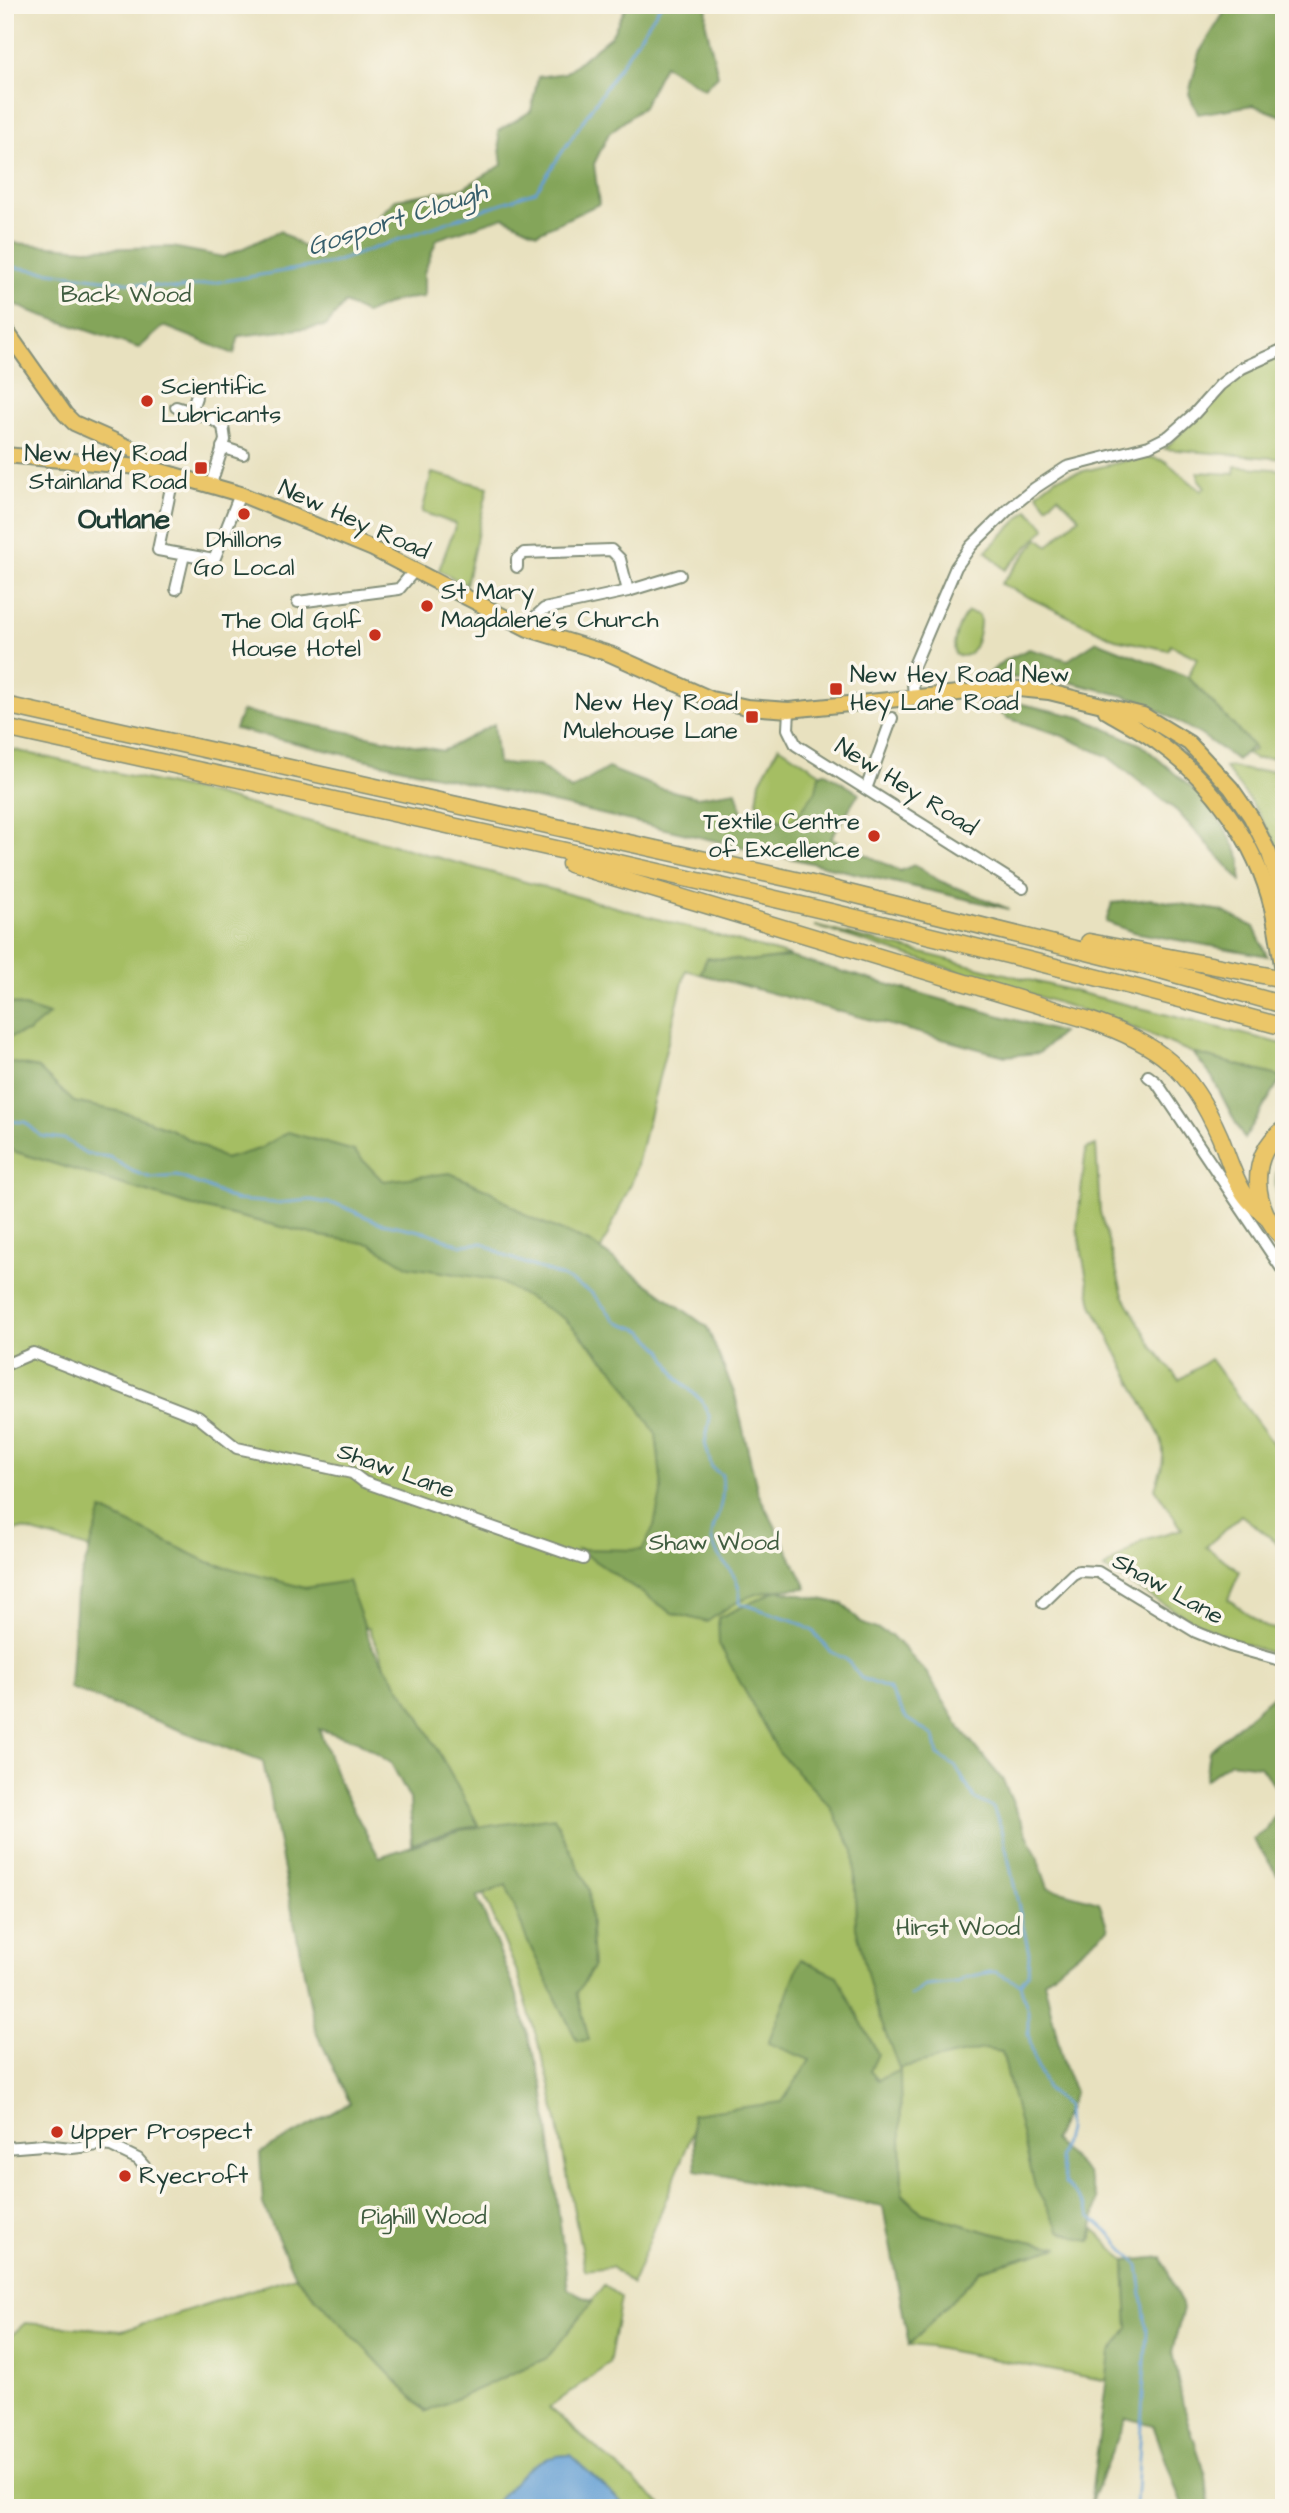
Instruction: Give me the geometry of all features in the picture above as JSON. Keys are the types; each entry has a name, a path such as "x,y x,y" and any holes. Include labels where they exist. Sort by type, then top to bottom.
{"highway":[{"path":"5,705 800,881 1164,971 1284,1005"},
{"path":"5,728 808,907 1050,964 1284,1027"},
{"path":"443,825 1089,1020 1140,1040 1158,1051 1196,1089 1208,1110 1244,1194 1284,1239"},
{"path":"942,915 1284,978"},
{"path":"1265,1215 1257,1189 1258,1170 1265,1152 1281,1129"}],"main road":[{"path":"5,329 74,423 137,450 150,468"},
{"name":"New Hey Road","path":"5,455 150,468 240,494 353,540 528,629 610,654 711,699 747,707 789,709 1008,688 1049,692 1143,715 1189,743 1231,788 1251,817 1269,853 1284,900"},
{"name":"New Hey Road","path":"1090,701 1157,741 1186,765 1212,792 1236,824 1255,860 1271,906 1284,978"}],"street":[{"path":"914,697 912,670 956,567 971,546 1020,500 1067,467 1149,446 1169,436 1220,385 1242,368 1284,349"},
{"path":"191,412 196,397"},
{"path":"176,407 210,418 223,426 225,440 211,484"},
{"path":"222,447 243,454"},
{"path":"174,473 158,550 214,560 240,494"},
{"path":"517,567 517,559 524,553 611,550 620,559 628,591"},
{"path":"176,589 184,555"},
{"path":"298,602 399,589 414,571"},
{"path":"528,629 534,618 544,609 628,591 680,576"},
{"name":"New Hey Road","path":"789,709 788,729 796,745 1023,888"},
{"path":"866,789 892,718"},
{"path":"1148,1076 1157,1083 1284,1272"},
{"name":"Shaw Lane","path":"5,1365 33,1353 198,1417 237,1448 352,1473 365,1482 583,1559"},
{"name":"Shaw Lane","path":"1043,1603 1073,1574 1079,1571 1098,1572 1196,1632 1230,1646 1284,1661"},
{"path":"5,2148 43,2145 72,2148 111,2146 138,2159 151,2174"}],"green space":[{"name":"Back Wood","path":"627,5 707,5 706,25 718,76 704,89 664,65 643,107 609,133 594,164 599,204 537,233 504,217 437,239 424,273 424,297 397,300 366,314 345,303 326,326 239,336 234,354 164,326 139,348 27,310 5,299 5,242 85,249 172,247 224,257 280,231 312,253 360,235 396,199 463,188 502,165 498,131 531,111 538,77 565,73 611,36"},
{"path":"1229,5 1284,5 1284,117 1253,105 1198,114 1189,94 1199,53"},
{"path":"1284,355 1284,459 1165,449 1232,381 1234,383 1249,370"},
{"path":"1145,456 1165,461 1201,491 1205,487 1199,480 1198,472 1234,474 1235,466 1284,470 1284,757 1255,759 1245,753 1255,750 1253,746 1188,677 1197,658 1171,645 1168,650 1115,639 1001,584 1039,538 1048,546 1079,517 1058,496 1047,506 1037,493 1056,478"},
{"path":"432,473 488,487 466,585 439,570 456,524 422,512"},
{"path":"1028,510 1046,528 1005,570 986,551"},
{"path":"968,612 979,615 978,634 970,653 959,656 955,654 955,637"},
{"path":"1097,641 1188,677 1253,746 1237,760 1201,735 1140,700 1058,679 985,677 1003,661 1029,649 1068,660"},
{"path":"1013,702 1080,717 1142,745 1195,791 1224,826 1241,859 1241,881 1177,811 1107,756 1058,734 1007,718 994,708"},
{"path":"242,711 443,751 494,724 498,764 539,765 571,790 608,768 659,788 697,797 736,791 745,823 793,820 816,791 819,775 824,772 859,793 831,838 900,871 914,865 940,881 1009,909 235,729"},
{"path":"779,746 820,773 814,803 788,826 757,802 760,781"},
{"path":"5,748 215,795 790,956 756,961 707,958 700,974 686,970 634,1177 594,1265 751,1574 981,1814 1013,2064 1092,2241 1093,2228 1125,2261 1128,2328 1110,2353 1108,2381 909,2345 981,2270 1057,2247 991,2233 922,2213 902,2193 900,2087 694,2129 632,2284 611,2267 585,2270 550,2084 518,1974 369,1628 22,1529 5,1532"},
{"path":"1225,768 1252,771 1284,770 1284,864 1259,814"},
{"path":"1151,899 1222,911 1254,927 1267,956 1133,932 1106,922 1112,903"},
{"path":"815,926 1283,1044 1282,1077 1193,1053 1122,1023"},
{"path":"790,957 1062,1033 1039,1053 1005,1056 700,974 707,958 756,961"},
{"path":"5,1001 49,1015 28,1032 5,1038"},
{"path":"1193,1053 1282,1077 1244,1139 1212,1077"},
{"name":"Shaw Wood","path":"5,1061 38,1068 74,1102 127,1113 170,1129 225,1159 259,1149 288,1132 354,1151 383,1181 450,1173 490,1191 529,1217 591,1243 707,1327 735,1395 758,1493 807,1588 754,1595 732,1605 707,1622 672,1613 577,1549 642,1550 654,1526 662,1488 656,1434 616,1372 565,1319 496,1280 409,1267 370,1244 320,1236 189,1205 16,1152 5,1146"},
{"path":"1096,1145 1100,1212 1123,1295 1154,1349 1179,1380 1210,1359 1284,1458 1284,1548 1241,1515 1206,1547 1240,1571 1228,1599 1265,1627 1284,1631 1284,1656 1260,1650 1214,1631 1104,1569 1143,1540 1182,1529 1155,1488 1163,1456 1160,1436 1092,1305 1077,1227 1086,1149"},
{"path":"1284,1154 1284,1214 1278,1199 1276,1176"},
{"name":"Pighill Wood","path":"102,1510 208,1562 305,1588 348,1581 372,1647 419,1716 479,1826 459,1829 412,1844 410,1799 391,1763 357,1741 319,1729 341,1787 379,1857 460,1830 554,1817 589,1889 593,1968 577,1993 589,2040 577,2041 527,1940 506,1885 477,1897 515,1989 543,2086 568,2289 593,2301 547,2358 426,2412 295,2276 263,2205 260,2153 350,2103 315,2029 263,1762 70,1688 76,1593"},
{"name":"Hirst Wood","path":"778,1590 843,1604 861,1623 891,1635 926,1672 960,1728 1002,1779 1037,1856 1048,1888 1099,1902 1108,1929 1044,1981 1064,2066 1075,2092 1053,2140 1087,2173 1097,2200 1091,2242 1060,2231 1035,2187 1002,2052 983,2049 899,2068 875,2006 856,1927 854,1851 830,1806 779,1753 719,1644 718,1618"},
{"path":"1284,1686 1284,1799 1260,1766 1230,1762 1205,1780 1209,1751"},
{"path":"1284,1799 1284,1884 1253,1839 1266,1830"},
{"path":"801,1959 837,1976 878,2054 870,2071 878,2080 900,2070 902,2194 922,2213 991,2233 1059,2247 981,2270 909,2345 883,2207 696,2170 692,2114 782,2102 810,2060 768,2043"},
{"path":"1162,2257 1183,2308 1172,2352 1184,2410 1206,2476 1209,2508 1183,2508 1153,2425 1126,2418 1090,2504 1110,2353 1128,2328 1125,2261"},
{"path":"295,2276 426,2412 547,2358 604,2285 621,2298 609,2364 549,2408 666,2508 628,2508 570,2455 556,2456 534,2465 491,2508 5,2508 5,2341 25,2323 122,2331"}],"water":[{"path":"570,2455 628,2508 491,2508 525,2471 544,2459"}],"waterway":[{"name":"Gosport Clough","path":"5,266 177,289 332,263 536,191 661,5"},
{"path":"5,1121 25,1122 41,1136 64,1139 87,1154 110,1157 132,1171 151,1178 177,1176 234,1200 277,1203 311,1200 339,1205 378,1222 429,1233 460,1245 483,1243 505,1256 563,1277 592,1293 616,1321 643,1331 662,1350 677,1378 702,1401 710,1418 705,1443 712,1468 722,1475 723,1483 712,1540 719,1557 737,1582 740,1603 795,1621 813,1631 830,1651 847,1660 861,1678 889,1689 907,1719 934,1736 938,1755 956,1767 974,1798 993,1808 1002,1830 1029,1953 1028,1974 1020,1984 1028,2011 1028,2034 1035,2062 1047,2089 1066,2106 1067,2130 1059,2158 1065,2184 1085,2205 1091,2217 1138,2265 1147,2331 1136,2506"},
{"path":"910,1996 925,1986 958,1983 964,1978 990,1972 996,1972 1020,1984"}],"place":[{"name":"Scientific Lubricants","path":"147,401"},
{"name":"New Hey Road Stainland Road","path":"201,468"},
{"name":"Dhillons Go Local","path":"244,514"},
{"name":"St Mary Magdalene's Church","path":"427,606"},
{"name":"The Old Golf House Hotel","path":"375,635"},
{"name":"New Hey Road New Hey Lane Road","path":"836,689"},
{"name":"New Hey Road Mulehouse Lane","path":"752,717"},
{"name":"Textile Centre of Excellence","path":"874,836"},
{"name":"Upper Prospect","path":"57,2132"},
{"name":"Ryecroft","path":"125,2176"}],"district":[{"name":"Outlane","path":"124,519"}]}
